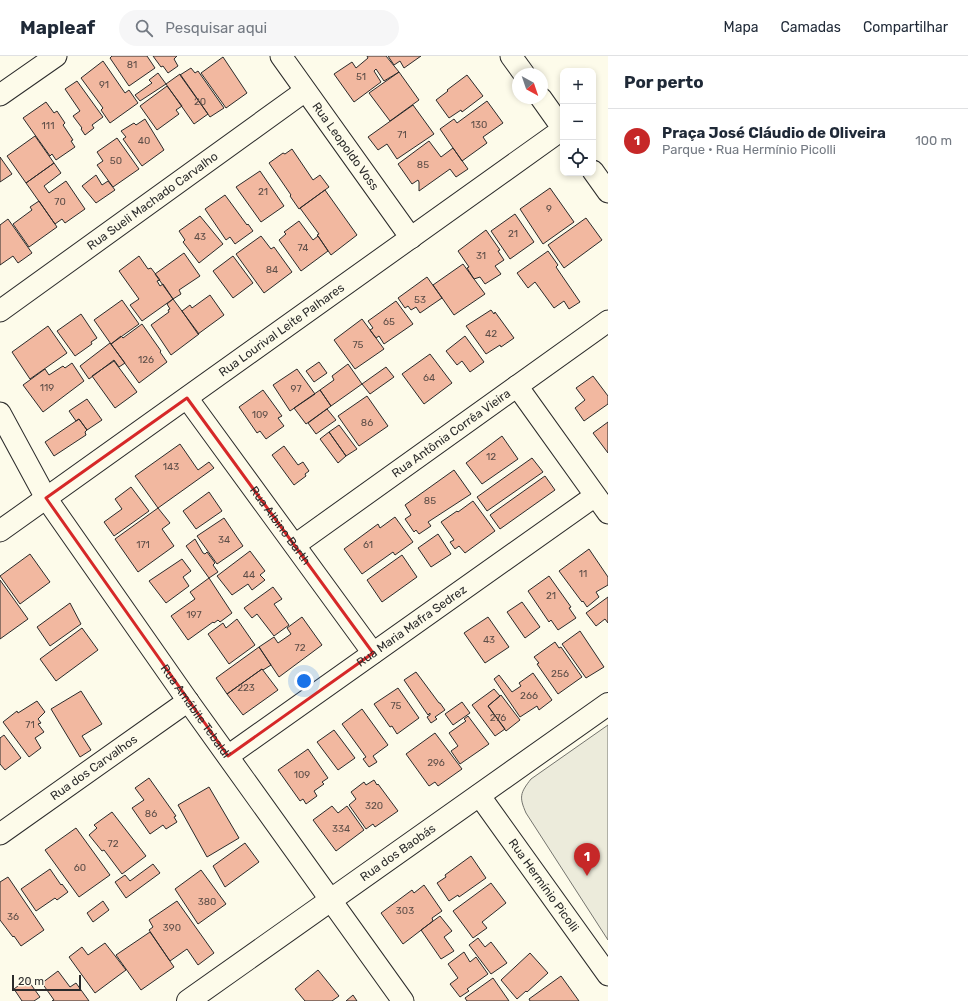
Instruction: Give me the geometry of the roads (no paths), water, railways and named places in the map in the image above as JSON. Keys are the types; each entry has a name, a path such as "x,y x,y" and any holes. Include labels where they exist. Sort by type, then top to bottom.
{"street":[{"path":"0,95 56,56"},
{"name":"Rua Leopoldo Voss","path":"280,56 411,238"},
{"path":"511,56 520,68"},
{"name":"Rua Sueli Machado Carvalho","path":"0,311 305,91"},
{"path":"545,104 560,125"},
{"name":"Rua Lourival Leite Palhares","path":"0,531 560,131"},
{"path":"596,175 608,192"},
{"name":"Rua Antônia Corrêa Vieira","path":"295,545 608,322"},
{"path":"517,386 608,513"},
{"name":"Rua Albino Barth","path":"187,398 373,653"},
{"name":"Rua Amábile Tebaldi","path":"0,413 46,498 188,701 403,1001"},
{"name":"Rua Maria Mafra Sedrez","path":"228,756 595,496"},
{"name":"Rua dos Carvalhos","path":"0,834 188,701"},
{"name":"Rua dos Baobás","path":"188,1001 608,704"},
{"name":"Rua Hermínio Picolli","path":"479,795 608,975"}],"place":[{"name":"Praça José Cláudio de Oliveira","path":"587,876"}]}
